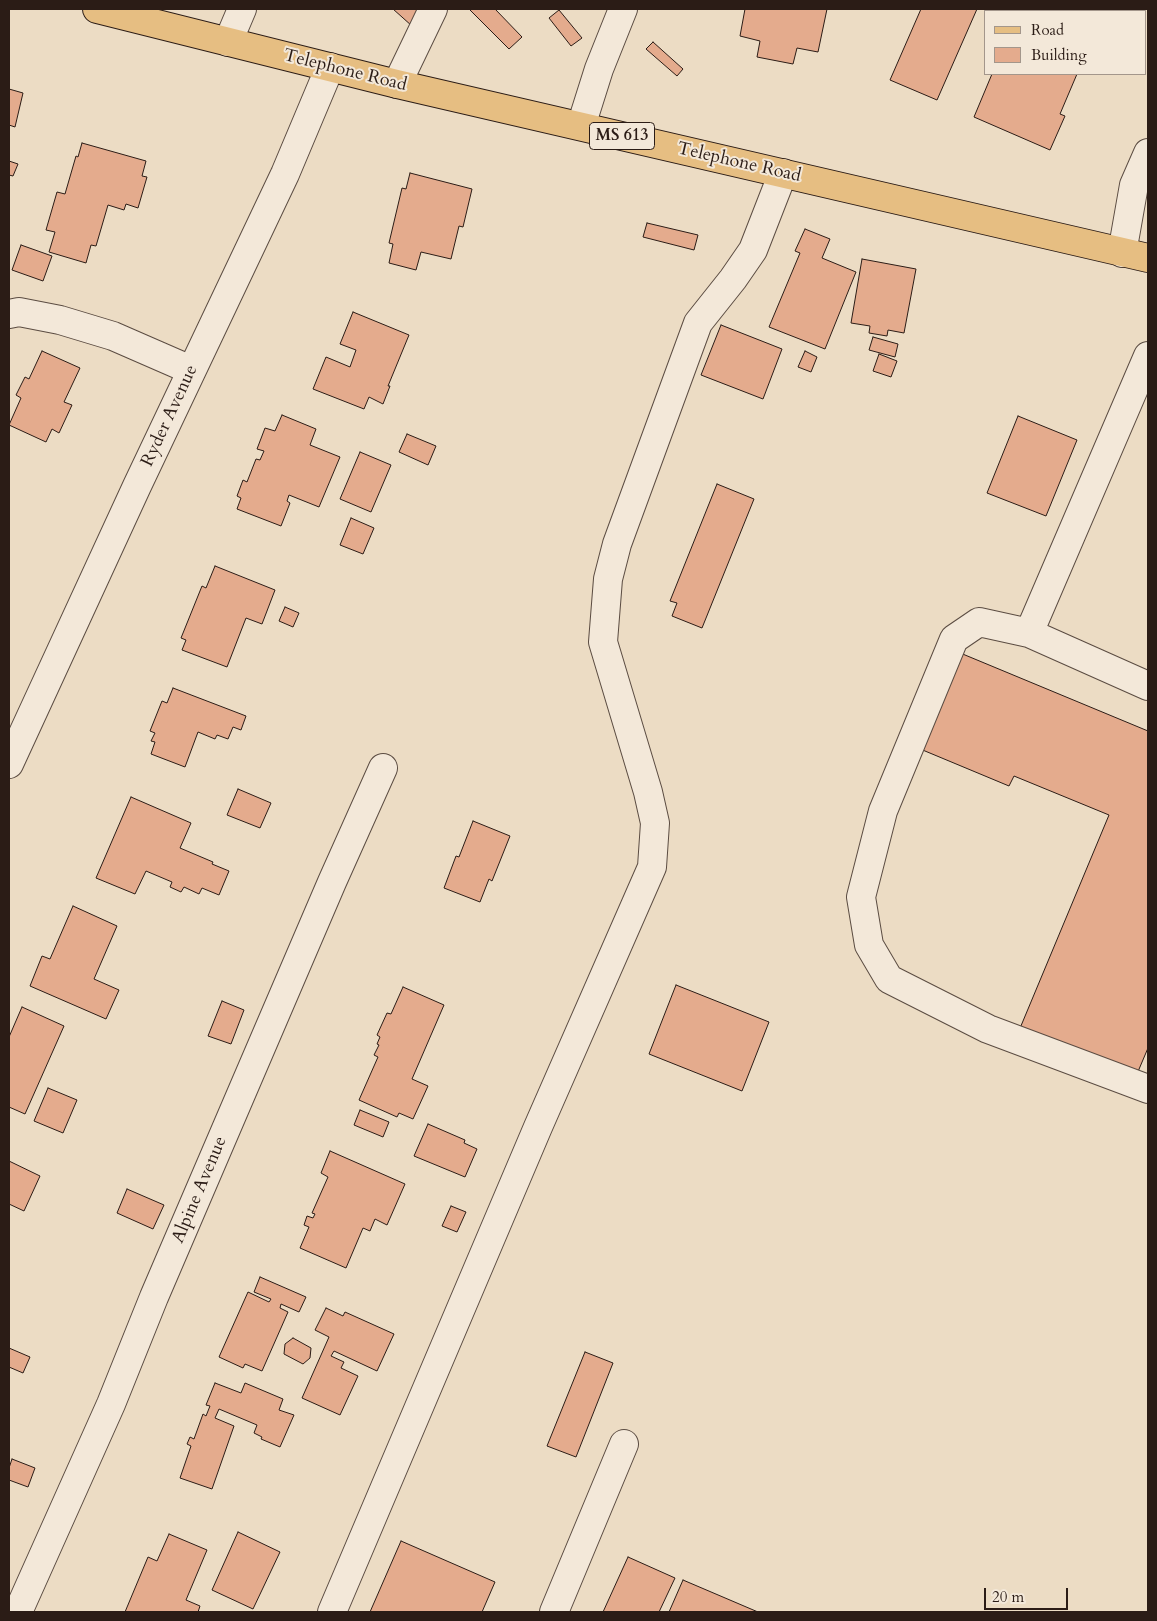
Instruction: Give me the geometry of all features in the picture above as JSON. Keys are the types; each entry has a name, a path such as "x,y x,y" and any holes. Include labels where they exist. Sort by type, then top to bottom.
{"main road":[{"name":"Telephone Road","path":"97,9 397,84 1148,258"}],"street":[{"path":"228,42 242,9"},
{"path":"397,84 433,9"},
{"path":"582,126 599,68 623,9"},
{"name":"Ryder Avenue","path":"9,764 191,370 285,174 330,67"},
{"path":"1122,253 1134,185 1148,153"},
{"path":"332,1612 538,1127 652,867 655,823 648,792 603,642 608,579 616,544 698,323 753,250 783,174"},
{"path":"9,314 19,312 60,320 113,336 191,370"},
{"path":"1029,633 1146,366"},
{"path":"1148,686 1029,633 979,622 954,639 883,811 862,897 869,945 890,979 988,1029 1148,1089"},
{"name":"Alpine Avenue","path":"18,1612 111,1404 154,1297 324,900 383,768"},
{"path":"554,1612 624,1444"}],"building":[{"path":"393,9 417,9 423,14 412,26"},
{"path":"469,9 495,9 522,37 509,49"},
{"path":"745,9 827,9 818,52 797,48 793,64 757,57 760,41 740,36"},
{"path":"921,9 977,9 937,100 890,80"},
{"path":"1020,9 1105,9 1104,10"},
{"path":"559,10 582,38 571,46 549,18"},
{"path":"653,42 683,69 677,76 646,49"},
{"path":"992,75 1077,75 1060,114 1065,116 1050,150 974,117"},
{"path":"9,89 23,93 15,127 9,125"},
{"path":"82,143 146,161 142,176 147,177 138,208 126,204 124,210 108,205 96,246 91,245 86,263 49,252 55,232 46,230 57,192 65,194 76,156 78,157"},
{"path":"9,161 18,164 13,176 9,175"},
{"path":"410,173 472,189 463,227 459,226 451,259 421,252 416,270 389,263 393,244 389,243 402,188 406,189"},
{"path":"647,223 698,235 694,250 643,237"},
{"path":"805,229 830,239 822,258 856,272 825,349 769,327 800,253 795,251"},
{"path":"21,245 52,256 43,281 12,270"},
{"path":"862,259 916,269 904,333 888,330 887,336 869,333 870,326 851,323"},
{"path":"353,312 409,335 388,386 390,386 383,404 369,397 364,409 313,389 326,357 350,367 356,350 340,344"},
{"path":"721,325 782,349 763,399 701,375"},
{"path":"873,337 898,344 895,357 869,350"},
{"path":"42,351 80,368 64,402 72,405 59,433 52,429 46,442 9,425 21,398 16,395 25,377 29,379"},
{"path":"805,351 817,357 811,372 798,367"},
{"path":"879,354 897,361 891,377 873,371"},
{"path":"282,415 316,429 310,445 340,457 319,507 289,495 287,501 290,503 281,526 237,509 241,498 237,496 243,480 247,482 256,459 260,460 264,451 257,449 265,428 275,431"},
{"path":"1018,416 1077,440 1046,516 987,493"},
{"path":"407,434 436,446 428,465 399,452"},
{"path":"360,452 391,465 371,512 340,499"},
{"path":"717,484 754,499 702,628 672,616 677,603 670,601"},
{"path":"351,518 374,528 363,554 340,545"},
{"path":"215,566 275,590 262,624 246,618 227,667 182,650 186,640 181,638 202,586 206,588"},
{"path":"285,607 299,613 293,627 279,621"},
{"path":"953,650 1148,731 1148,1048 1134,1081 1018,1033 1109,815 1014,776 1009,786 913,746"},
{"path":"173,688 246,716 241,730 233,727 228,739 217,735 215,739 198,732 185,767 151,754 155,742 151,741 155,733 150,731 162,701 167,703"},
{"path":"238,789 271,803 260,828 227,815"},
{"path":"131,797 191,823 180,848 229,871 219,895 202,888 199,894 184,887 181,892 170,887 172,882 146,871 135,894 96,878"},
{"path":"473,821 510,836 492,881 489,879 480,902 444,888 456,856 459,857"},
{"path":"73,906 117,926 94,979 119,990 106,1019 30,986 42,956 50,959"},
{"path":"676,985 769,1022 742,1091 649,1054"},
{"path":"403,987 444,1005 412,1079 428,1086 413,1119 399,1113 397,1117 359,1100 378,1057 374,1055 379,1045 377,1044 380,1037 377,1035 387,1013 391,1014"},
{"path":"222,1001 244,1010 231,1044 208,1036"},
{"path":"22,1007 64,1026 25,1114 9,1107 9,1037"},
{"path":"48,1088 77,1100 63,1133 34,1121"},
{"path":"360,1110 389,1122 383,1137 354,1125"},
{"path":"428,1124 465,1140 464,1143 477,1149 465,1177 414,1156"},
{"path":"330,1151 405,1184 387,1225 375,1219 370,1231 363,1228 346,1268 300,1248 309,1227 304,1225 307,1216 313,1218 315,1214 312,1213 328,1177 321,1173"},
{"path":"9,1161 40,1176 24,1211 9,1204"},
{"path":"127,1189 164,1205 153,1229 117,1213"},
{"path":"451,1206 466,1212 457,1232 442,1226"},
{"path":"260,1277 306,1297 299,1312 281,1304 280,1308 288,1312 262,1371 245,1364 243,1368 219,1357 248,1292 269,1302 271,1299 254,1292"},
{"path":"326,1308 343,1316 345,1312 394,1334 377,1371 334,1351 331,1356 344,1362 341,1368 358,1376 340,1415 302,1398 329,1337 315,1330"},
{"path":"293,1338 311,1348 310,1358 303,1364 284,1354 285,1344"},
{"path":"9,1348 30,1357 23,1373 9,1367"},
{"path":"585,1352 613,1363 576,1457 547,1446"},
{"path":"215,1383 241,1393 245,1383 283,1399 279,1410 294,1415 280,1447 261,1439 262,1437 254,1433 257,1425 219,1409 215,1418 234,1426 212,1489 180,1478 191,1446 187,1444 190,1437 194,1439 203,1414 206,1416 210,1406 206,1405"},
{"path":"12,1459 35,1468 28,1487 9,1480 9,1468"},
{"path":"238,1532 280,1552 253,1609 212,1590"},
{"path":"169,1534 207,1550 186,1600 200,1606 198,1612 125,1612 148,1557 157,1561"},
{"path":"401,1541 495,1582 482,1612 370,1612"},
{"path":"628,1557 675,1578 659,1612 603,1612"},
{"path":"683,1580 758,1612 669,1612"}]}
